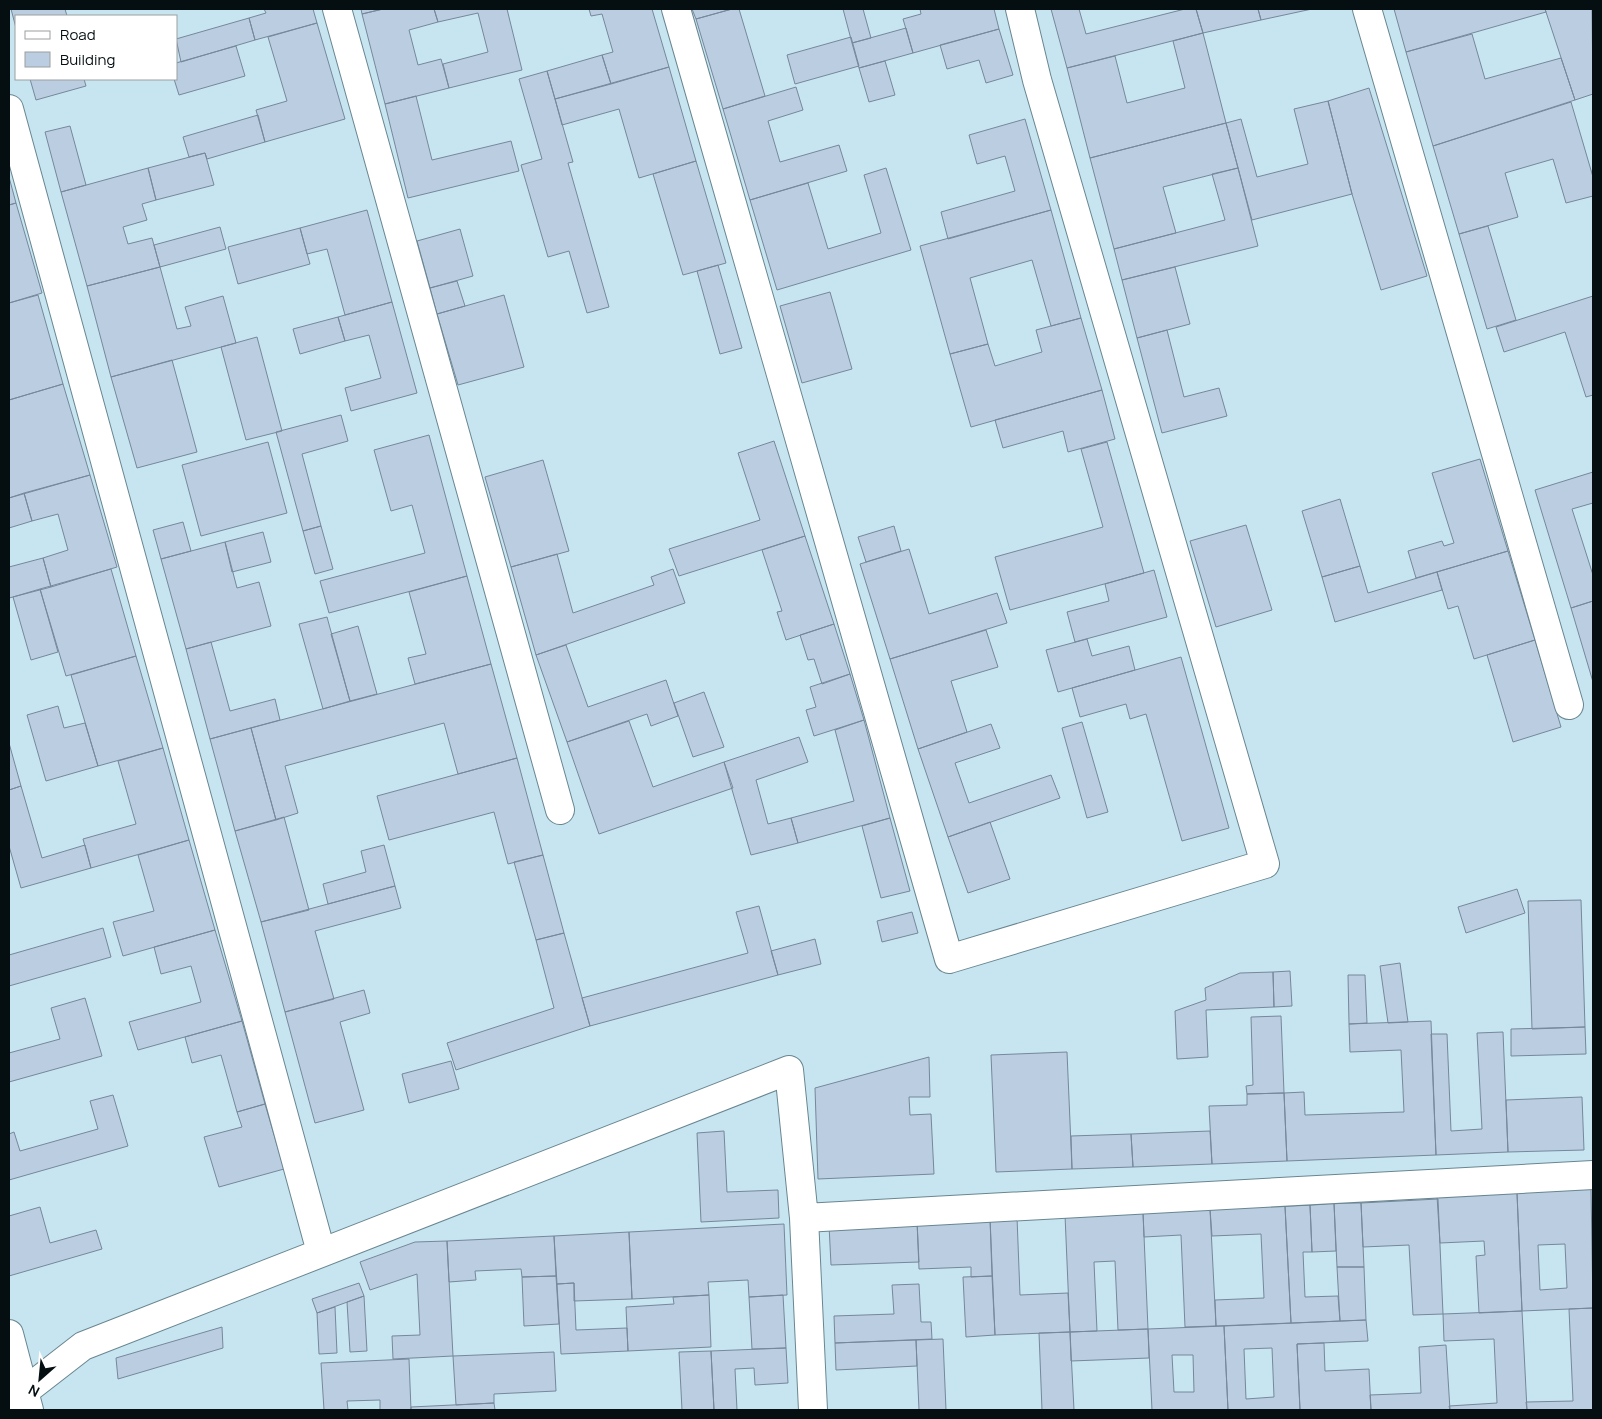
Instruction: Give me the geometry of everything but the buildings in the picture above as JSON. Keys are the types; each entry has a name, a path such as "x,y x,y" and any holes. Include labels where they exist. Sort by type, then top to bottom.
{"street":[{"path":"337,9 560,810"},
{"path":"676,9 949,959 1265,864 1038,80 1020,9"},
{"path":"1367,9 1570,705"},
{"path":"9,109 321,1252"},
{"path":"21,1399 83,1346 789,1070 804,1218 813,1410"},
{"path":"804,1218 1593,1176"},
{"path":"9,1334 21,1399"}]}
